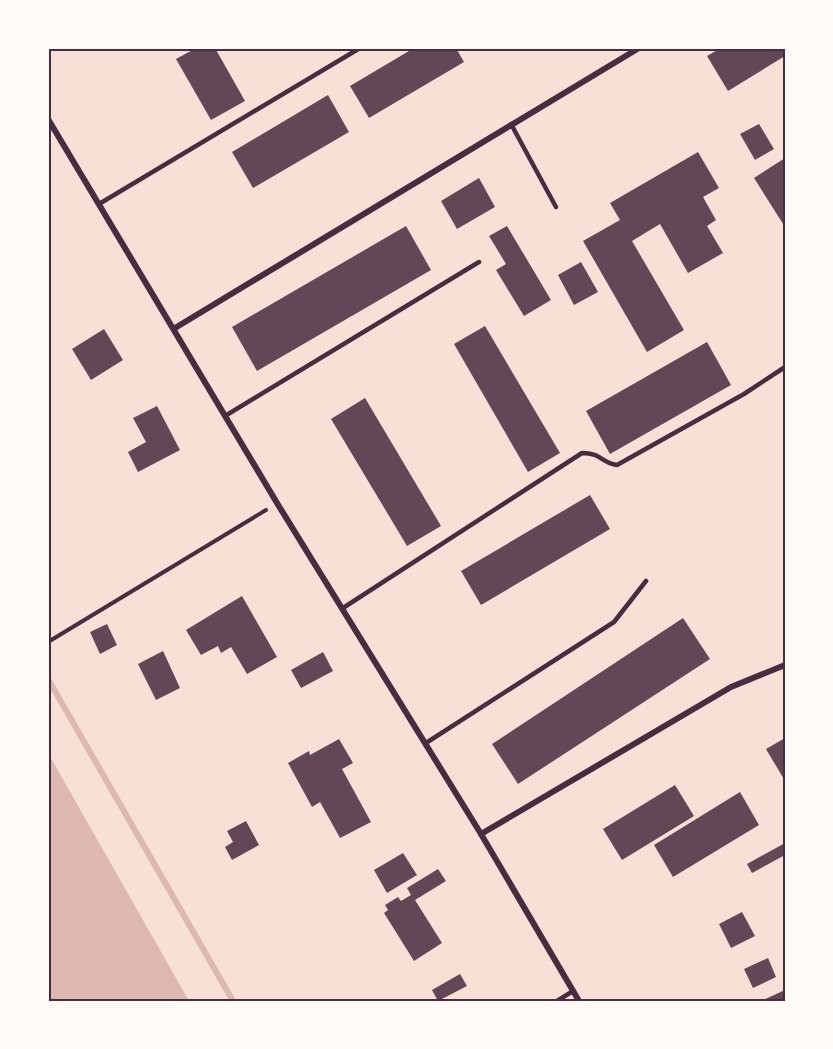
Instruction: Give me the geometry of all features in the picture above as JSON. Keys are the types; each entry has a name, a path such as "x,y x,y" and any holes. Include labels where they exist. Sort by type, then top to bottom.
{"street":[{"path":"175,328 639,48"},
{"path":"48,119 175,328 277,503 482,834 579,1001"},
{"path":"482,834 731,687 785,665"}],"lane":[{"path":"99,204 360,48"},
{"path":"512,124 556,207"},
{"path":"225,416 479,262"},
{"path":"344,608 582,453 595,453 608,464 617,465 744,394 785,367"},
{"path":"426,742 614,622 646,581"},
{"path":"557,1001 573,991"}],"path":[{"path":"48,642 277,503"}],"shaded area":[{"path":"48,753 189,1001 48,1001"}],"building":[{"path":"196,48 215,48 245,101 211,120 176,59"},
{"path":"414,48 456,48 464,62 369,118 350,86"},
{"path":"721,48 785,48 785,56 728,91 707,56"},
{"path":"328,95 349,132 253,188 232,152"},
{"path":"759,124 774,149 755,160 740,134"},
{"path":"698,152 719,188 703,197 716,220 707,226 723,253 688,273 660,224 632,241 684,330 647,352 583,241 620,220 610,203"},
{"path":"785,158 785,227 754,178"},
{"path":"479,178 495,207 457,229 441,201"},
{"path":"406,226 431,270 257,371 232,327"},
{"path":"507,226 551,300 524,316 496,270 506,264 489,236"},
{"path":"581,262 598,292 574,305 558,275"},
{"path":"485,326 560,453 528,472 454,344"},
{"path":"104,329 123,360 91,380 72,349"},
{"path":"707,342 731,385 610,454 586,411"},
{"path":"365,398 441,526 407,546 331,419"},
{"path":"157,406 180,450 138,472 128,452 146,442 133,418"},
{"path":"590,495 610,529 481,605 461,571"},
{"path":"242,596 277,657 247,674 231,647 221,653 218,646 201,655 186,630"},
{"path":"683,618 710,659 518,784 492,744"},
{"path":"107,624 117,645 100,654 90,632"},
{"path":"163,651 180,688 156,700 138,664"},
{"path":"323,652 333,671 301,688 291,670"},
{"path":"785,738 785,781 766,749"},
{"path":"339,739 353,763 342,769 371,822 340,838 320,802 312,807 288,763 309,751 310,755"},
{"path":"675,785 694,816 622,860 603,829"},
{"path":"740,792 759,825 673,877 654,845"},
{"path":"246,821 259,845 232,860 225,847 233,842 227,831"},
{"path":"785,843 785,855 752,873 747,864"},
{"path":"403,853 417,875 387,893 374,870"},
{"path":"438,869 446,881 415,900 442,943 414,961 384,913 388,910 385,905 398,897 401,901 411,895 407,888"},
{"path":"742,912 755,936 731,948 719,924"},
{"path":"768,958 776,977 753,988 744,969"},
{"path":"460,974 467,986 438,1001 432,990"},
{"path":"785,990 785,1001 761,1001"}],"waterway":[{"path":"48,679 233,1001"}]}
